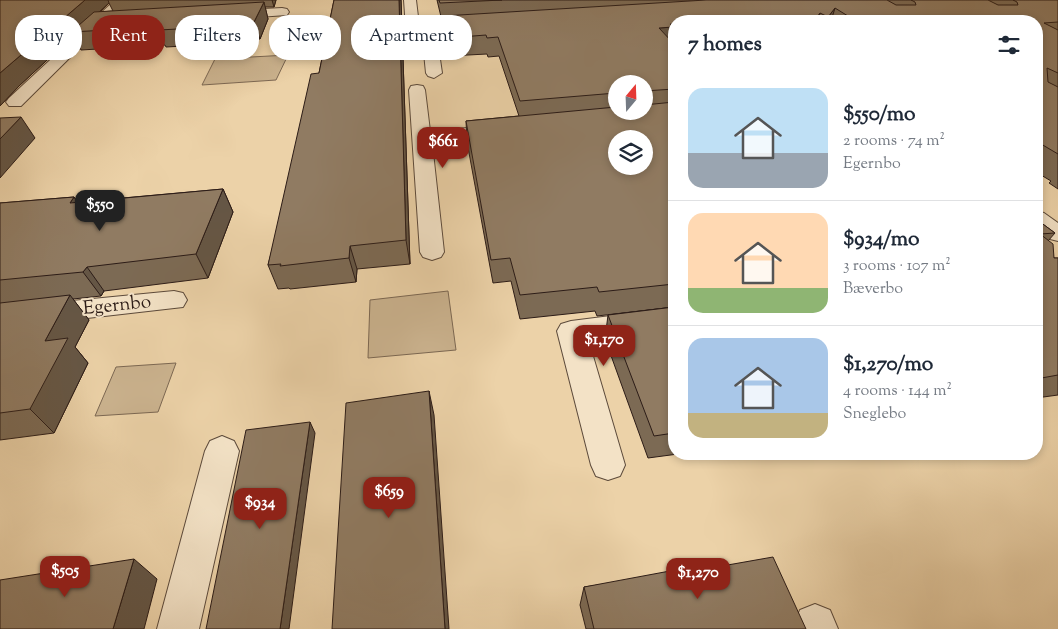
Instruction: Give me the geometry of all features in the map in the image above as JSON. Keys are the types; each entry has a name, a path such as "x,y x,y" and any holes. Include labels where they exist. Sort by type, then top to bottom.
{"street":[{"path":"106,15 122,0"},
{"path":"410,0 412,15"},
{"path":"232,15 282,12"},
{"path":"472,26 498,24"},
{"path":"15,102 92,29"},
{"path":"433,60 434,73"},
{"path":"417,90 432,252"},
{"path":"422,138 518,129"},
{"path":"1043,223 1058,234"},
{"name":"Egernbo","path":"0,318 174,300"},
{"path":"608,465 571,331 668,319"},
{"path":"178,629 222,451"}],"shaded area":[{"path":"269,56 269,60 286,60 276,80 202,85 214,60 259,60 259,57"},
{"path":"448,291 456,350 368,358 370,300"},
{"path":"176,363 158,412 95,416 116,367"}],"building":[{"path":"0,0 85,0 68,15 15,15 15,60 0,73"},
{"path":"334,0 399,0 399,15 351,15 351,60 401,60 406,240 350,246 349,258 280,266 281,264 268,265 311,74 319,73 322,60 341,60 341,15 331,15"},
{"path":"439,0 502,0 440,3"},
{"path":"706,0 887,0 896,5 916,5 911,0 988,0 998,5 1018,5 1013,0 1058,0 1058,22 1044,23 1058,30 1058,73 1047,68 1048,82 1058,87 1058,154 1043,145 1043,15 846,15 835,8 830,15 820,13 818,15 668,15 668,27 659,28 668,38 668,89 653,90 653,75 608,75 608,94 520,101 498,37 487,38 486,35 472,36 472,15 459,15"},
{"path":"264,2 258,15 175,15 175,29 165,30 165,15 92,15 92,31 82,31 82,22 94,12"},
{"path":"668,103 668,285 599,292 597,287 520,295 510,258 491,260 466,121 608,108 608,120 653,120 653,104"},
{"path":"21,117 0,139 0,118"},
{"path":"223,189 196,254 87,267 83,272 0,280 0,203 74,197 70,203"},
{"path":"1043,224 1055,233 1043,234"},
{"path":"1043,236 1053,244 1054,258 1058,258 1058,375 1043,378"},
{"path":"70,295 45,341 68,338 30,409 0,413 0,303"},
{"path":"668,308 668,434 654,436 608,315"},
{"path":"429,391 445,629 332,629 346,403"},
{"path":"310,422 280,629 206,629 246,430"},
{"path":"773,557 806,629 594,629 584,587 686,568 688,572"},
{"path":"134,559 113,629 0,629 0,580"}]}
